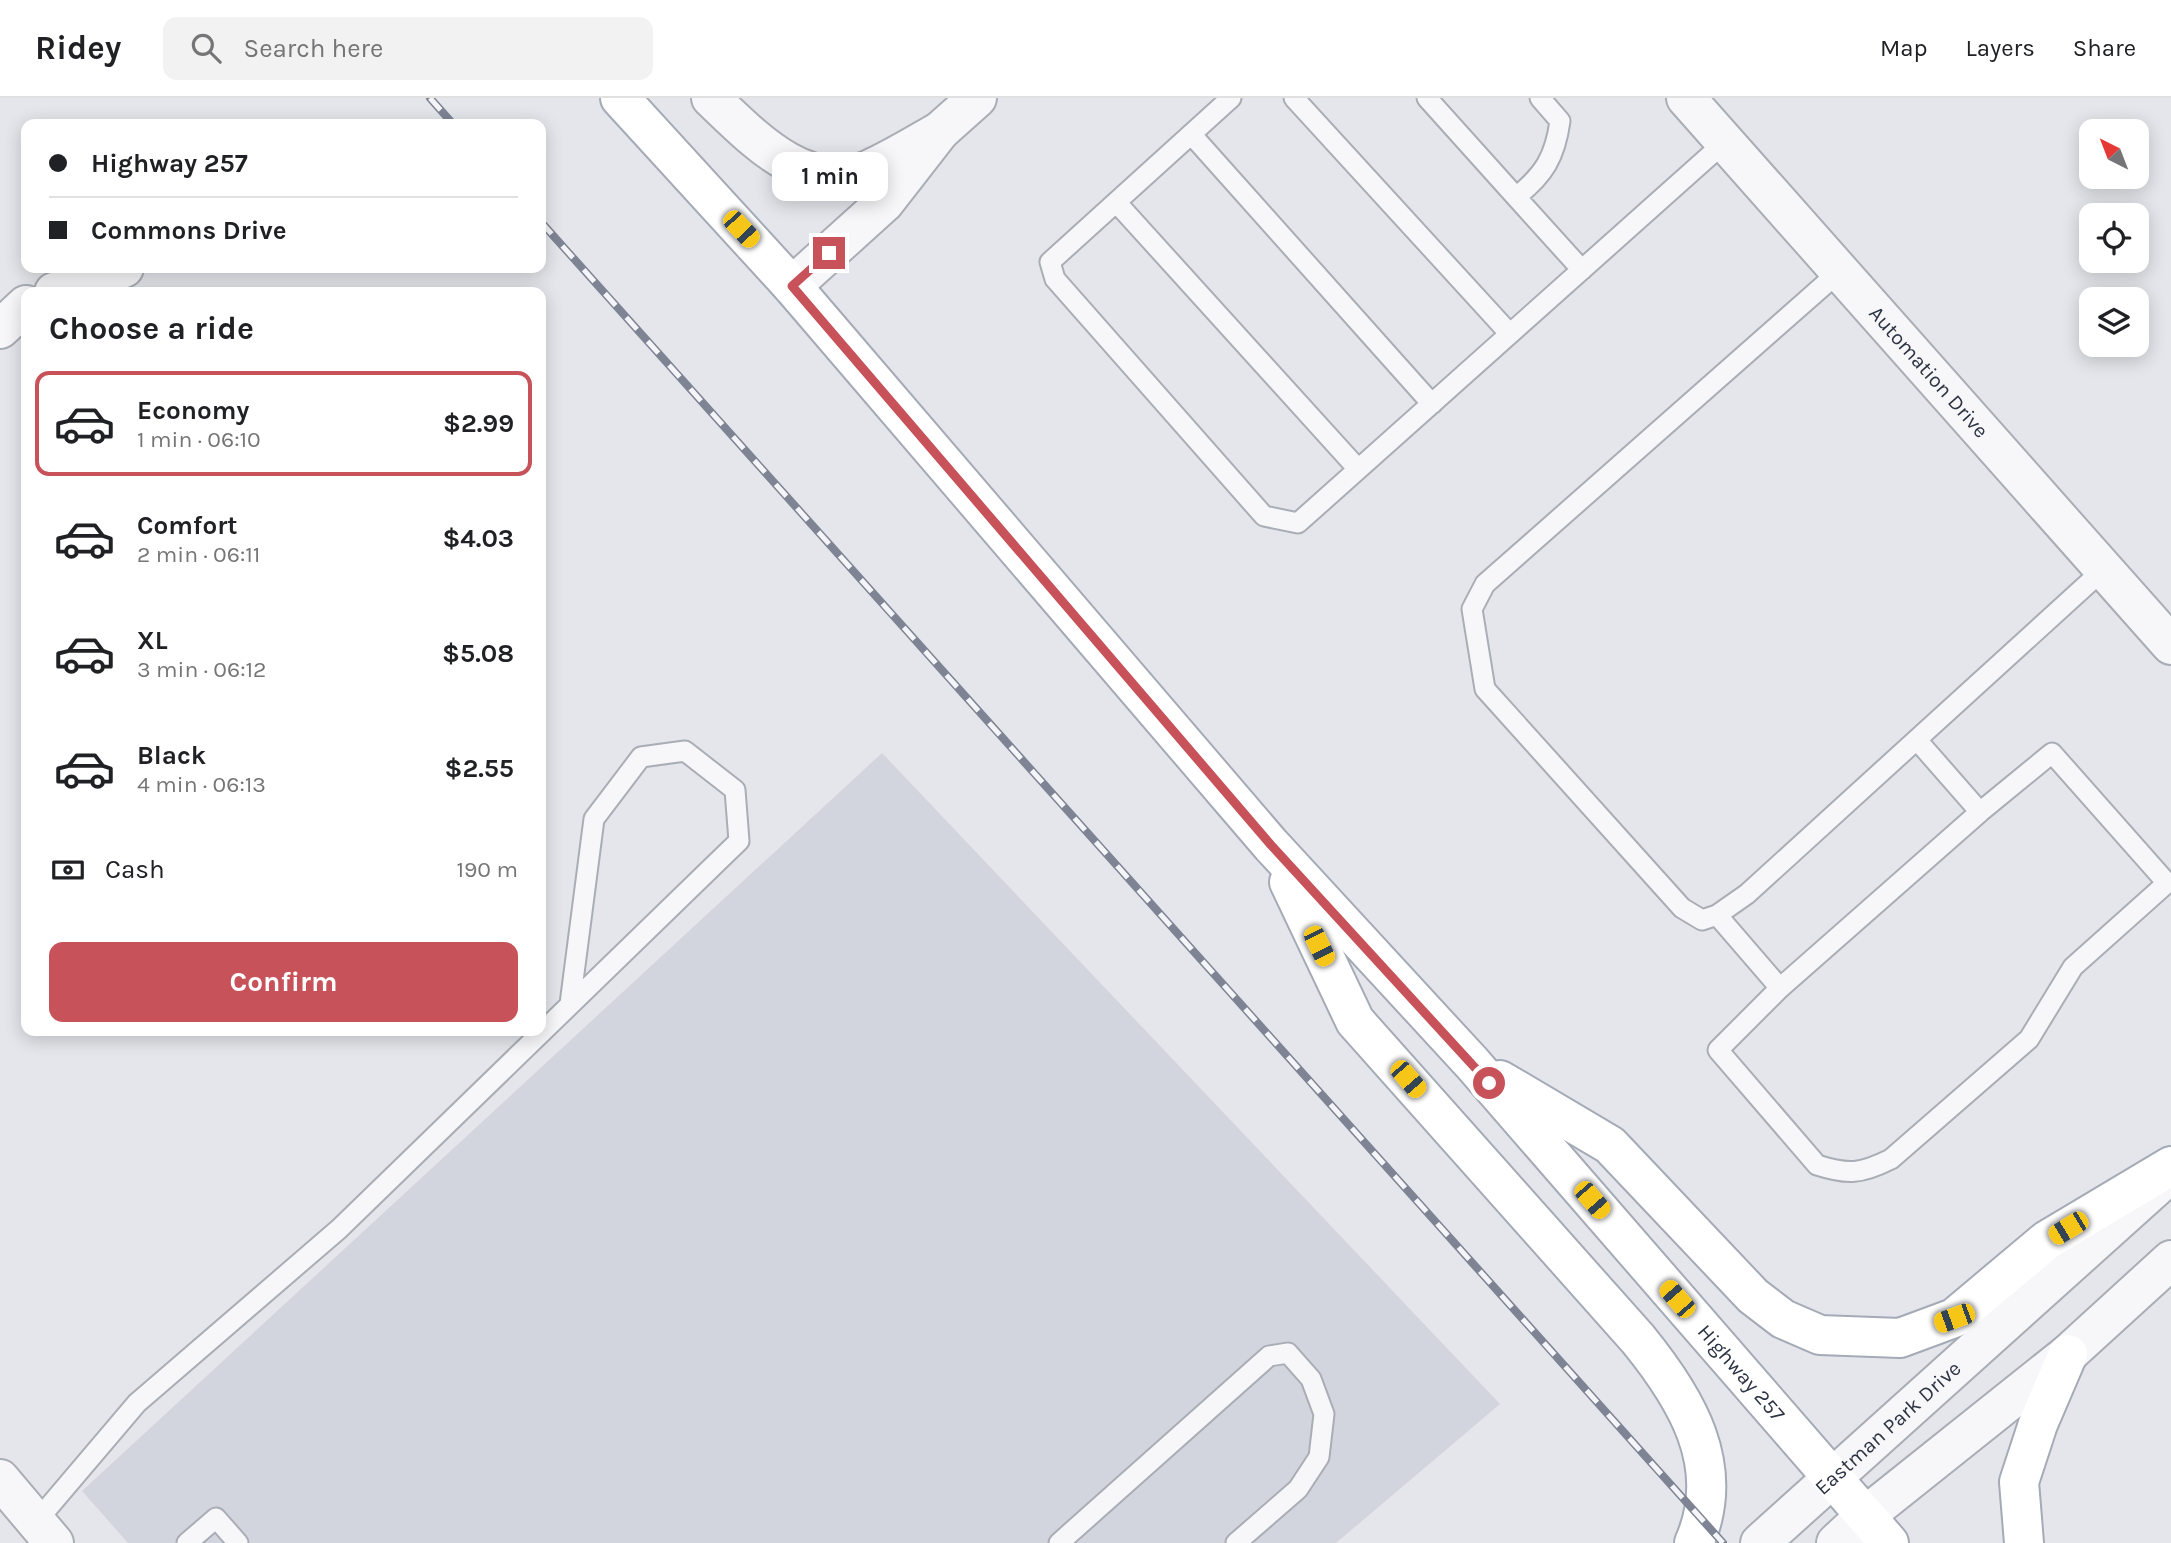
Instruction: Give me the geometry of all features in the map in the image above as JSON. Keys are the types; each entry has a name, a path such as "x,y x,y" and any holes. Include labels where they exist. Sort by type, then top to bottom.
{"main road":[{"name":"Highway 257","path":"620,98 792,286 1271,845 1472,1063 1877,1530"},
{"path":"1271,845 1356,1021 1669,1377 1702,1441 1708,1474 1704,1521 1694,1543"},
{"path":"1472,1063 1610,1145 1753,1296 1783,1319 1820,1335 1900,1338 1954,1318 2047,1240 2171,1166"},
{"path":"2024,1543 2019,1482 2038,1424 2068,1354"}],"street":[{"path":"711,98 762,147 792,164 819,173 844,176 867,170 940,131"},
{"path":"792,286 884,203 940,131 977,98"},
{"name":"Automation Drive","path":"1686,98 2171,645"},
{"path":"69,287 109,273"},
{"path":"0,329 21,310"},
{"name":"Eastman Park Drive","path":"1760,1543 1831,1476 2171,1173"},
{"path":"1836,1543 1877,1530 2171,1260"},
{"path":"0,1479 45,1532"}],"lane":[{"path":"1231,98 1050,262 1055,279 1264,516 1298,523 1725,142"},
{"path":"1294,98 1510,334"},
{"path":"1427,98 1581,270"},
{"path":"1516,197 1541,177 1557,141 1560,121 1540,98"},
{"path":"1191,134 1432,404"},
{"path":"1116,202 1358,469"},
{"path":"1840,271 1485,584 1472,609 1485,689 1682,908 1702,920 1717,915 1747,894 2104,569"},
{"path":"1917,740 1980,812"},
{"path":"546,1027 738,841 735,790 685,751 641,757 594,819 570,1004"},
{"path":"2052,753 2167,883 2073,967 2029,1040 1891,1159 1865,1172 1837,1172 1817,1165 1718,1050 1780,988 1980,812 2052,753"},
{"path":"1717,915 1780,988"},
{"path":"45,1532 136,1403 340,1228 537,1036"},
{"path":"1059,1543 1269,1356 1288,1353 1311,1380 1324,1414 1319,1457 1298,1489 1236,1543"},
{"path":"187,1543 216,1518 239,1543"}],"shaded area":[{"path":"882,753 1500,1404 1336,1543 128,1543 82,1491"}],"railway":[{"path":"430,98 449,119"},
{"path":"546,228 1723,1543"}],"route":[{"path":"829,253 792,286 1271,845 1489,1083"}]}
